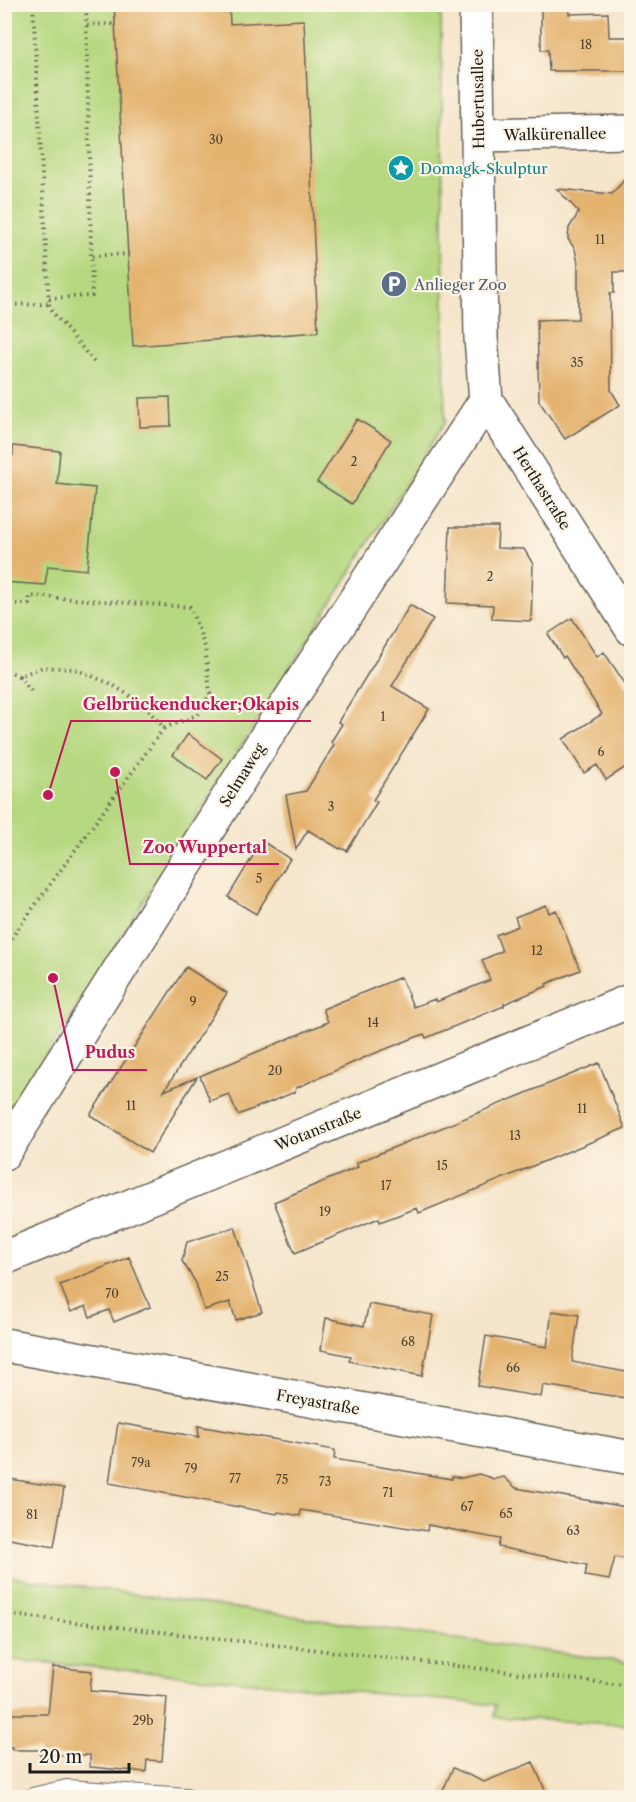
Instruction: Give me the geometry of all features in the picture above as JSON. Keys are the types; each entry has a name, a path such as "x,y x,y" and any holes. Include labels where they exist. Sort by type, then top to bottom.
{"street":[{"name":"Hubertusallee","path":"476,4 481,338"},
{"name":"Walkürenallee","path":"478,135 632,132"},
{"name":"Herthastraße","path":"481,338 486,400 632,629"},
{"name":"Selmaweg","path":"4,1153 280,715 486,400"},
{"name":"Wotanstraße","path":"4,1257 632,1000"},
{"name":"Freyastraße","path":"4,1345 632,1458"}],"lane":[{"path":"33,1797 67,1790 186,1797"}],"path":[{"path":"33,4 48,304 94,362"},
{"path":"49,298 92,296 87,4"},
{"path":"87,25 115,24"},
{"path":"92,256 129,254"},
{"path":"4,305 48,304"},
{"path":"4,604 29,604 30,596 190,607 205,647 210,694 197,716 164,728 4,948"},
{"path":"19,676 43,667 75,669 111,684 143,704 164,728"},
{"path":"4,669 19,676 30,691"},
{"path":"4,1614 632,1686"}],"green space":[{"path":"5,5 441,5 445,422 5,1121"},
{"path":"5,1576 631,1663 631,1725 494,1717 496,1705 5,1659"}],"building":[{"path":"114,4 229,4 230,24 304,20 318,332 133,346"},
{"path":"541,4 569,4 569,14 608,13 609,37 631,37 631,71 549,71 548,50 541,50"},
{"path":"632,171 632,272 614,272 614,293 610,293 611,390 620,405 565,439 539,401 537,320 578,319 578,263 575,249 568,239 569,228 579,212 557,189 612,194"},
{"path":"170,397 171,426 140,427 139,398"},
{"path":"357,419 391,440 352,504 317,482"},
{"path":"13,446 60,451 57,484 95,488 87,570 48,566 45,585 4,582 4,471 7,459 13,455"},
{"path":"450,527 498,527 497,548 524,549 533,564 531,621 492,619 493,605 447,603"},
{"path":"410,605 433,619 392,686 429,709 373,800 377,802 347,851 308,830 296,849 286,795 306,791 334,745 331,742 342,724 338,722"},
{"path":"572,618 597,657 604,652 632,694 632,763 606,780 597,765 584,773 563,739 602,714 548,634"},
{"path":"188,734 222,759 207,780 173,755"},
{"path":"262,841 290,859 256,914 228,897"},
{"path":"546,905 549,913 556,910 580,970 546,984 547,986 504,1004 504,1006 426,1038 424,1034 368,1056 296,1088 295,1092 238,1115 229,1094 210,1101 200,1076 328,1022 323,1009 401,977 413,1007 435,999 436,1002 490,980 482,960 502,951 496,935 518,926 515,917"},
{"path":"186,967 227,993 164,1091 197,1077 150,1153 90,1115"},
{"path":"599,1063 625,1128 419,1213 417,1208 380,1222 379,1218 295,1253 274,1202 358,1167 356,1163"},
{"path":"235,1227 262,1312 236,1320 230,1302 204,1310 196,1283 182,1261 187,1242"},
{"path":"129,1257 150,1307 114,1322 109,1310 90,1317 86,1306 71,1312 60,1285"},
{"path":"369,1304 433,1315 422,1376 349,1361 351,1356 321,1350 326,1318 364,1326"},
{"path":"552,1311 579,1315 572,1362 632,1373 632,1399 543,1385 541,1397 478,1386 486,1336 547,1347"},
{"path":"118,1423 199,1437 198,1426 335,1450 334,1459 452,1479 452,1476 462,1478 479,1474 494,1479 504,1477 516,1488 632,1508 632,1560 615,1557 609,1580 585,1576 587,1565 498,1547 500,1539 428,1525 427,1531 301,1510 300,1516 278,1512 277,1514 109,1483"},
{"path":"4,1478 64,1488 54,1547 4,1538"},
{"path":"53,1667 92,1671 90,1691 167,1697 162,1761 147,1760 146,1772 90,1767 90,1755 40,1755 40,1750 12,1750 12,1747 4,1747 4,1716 48,1714"},
{"path":"533,1762 545,1790 531,1797 440,1797 453,1768 484,1782"}],"place":[{"name":"Domagk-Skulptur","path":"401,168"},
{"name":"Anlieger Zoo","path":"394,284"},
{"name":"Zoo Wuppertal","path":"115,772"},
{"name":"Gelbrückenducker;Okapis","path":"48,795"},
{"name":"Pudus","path":"53,978"}]}
